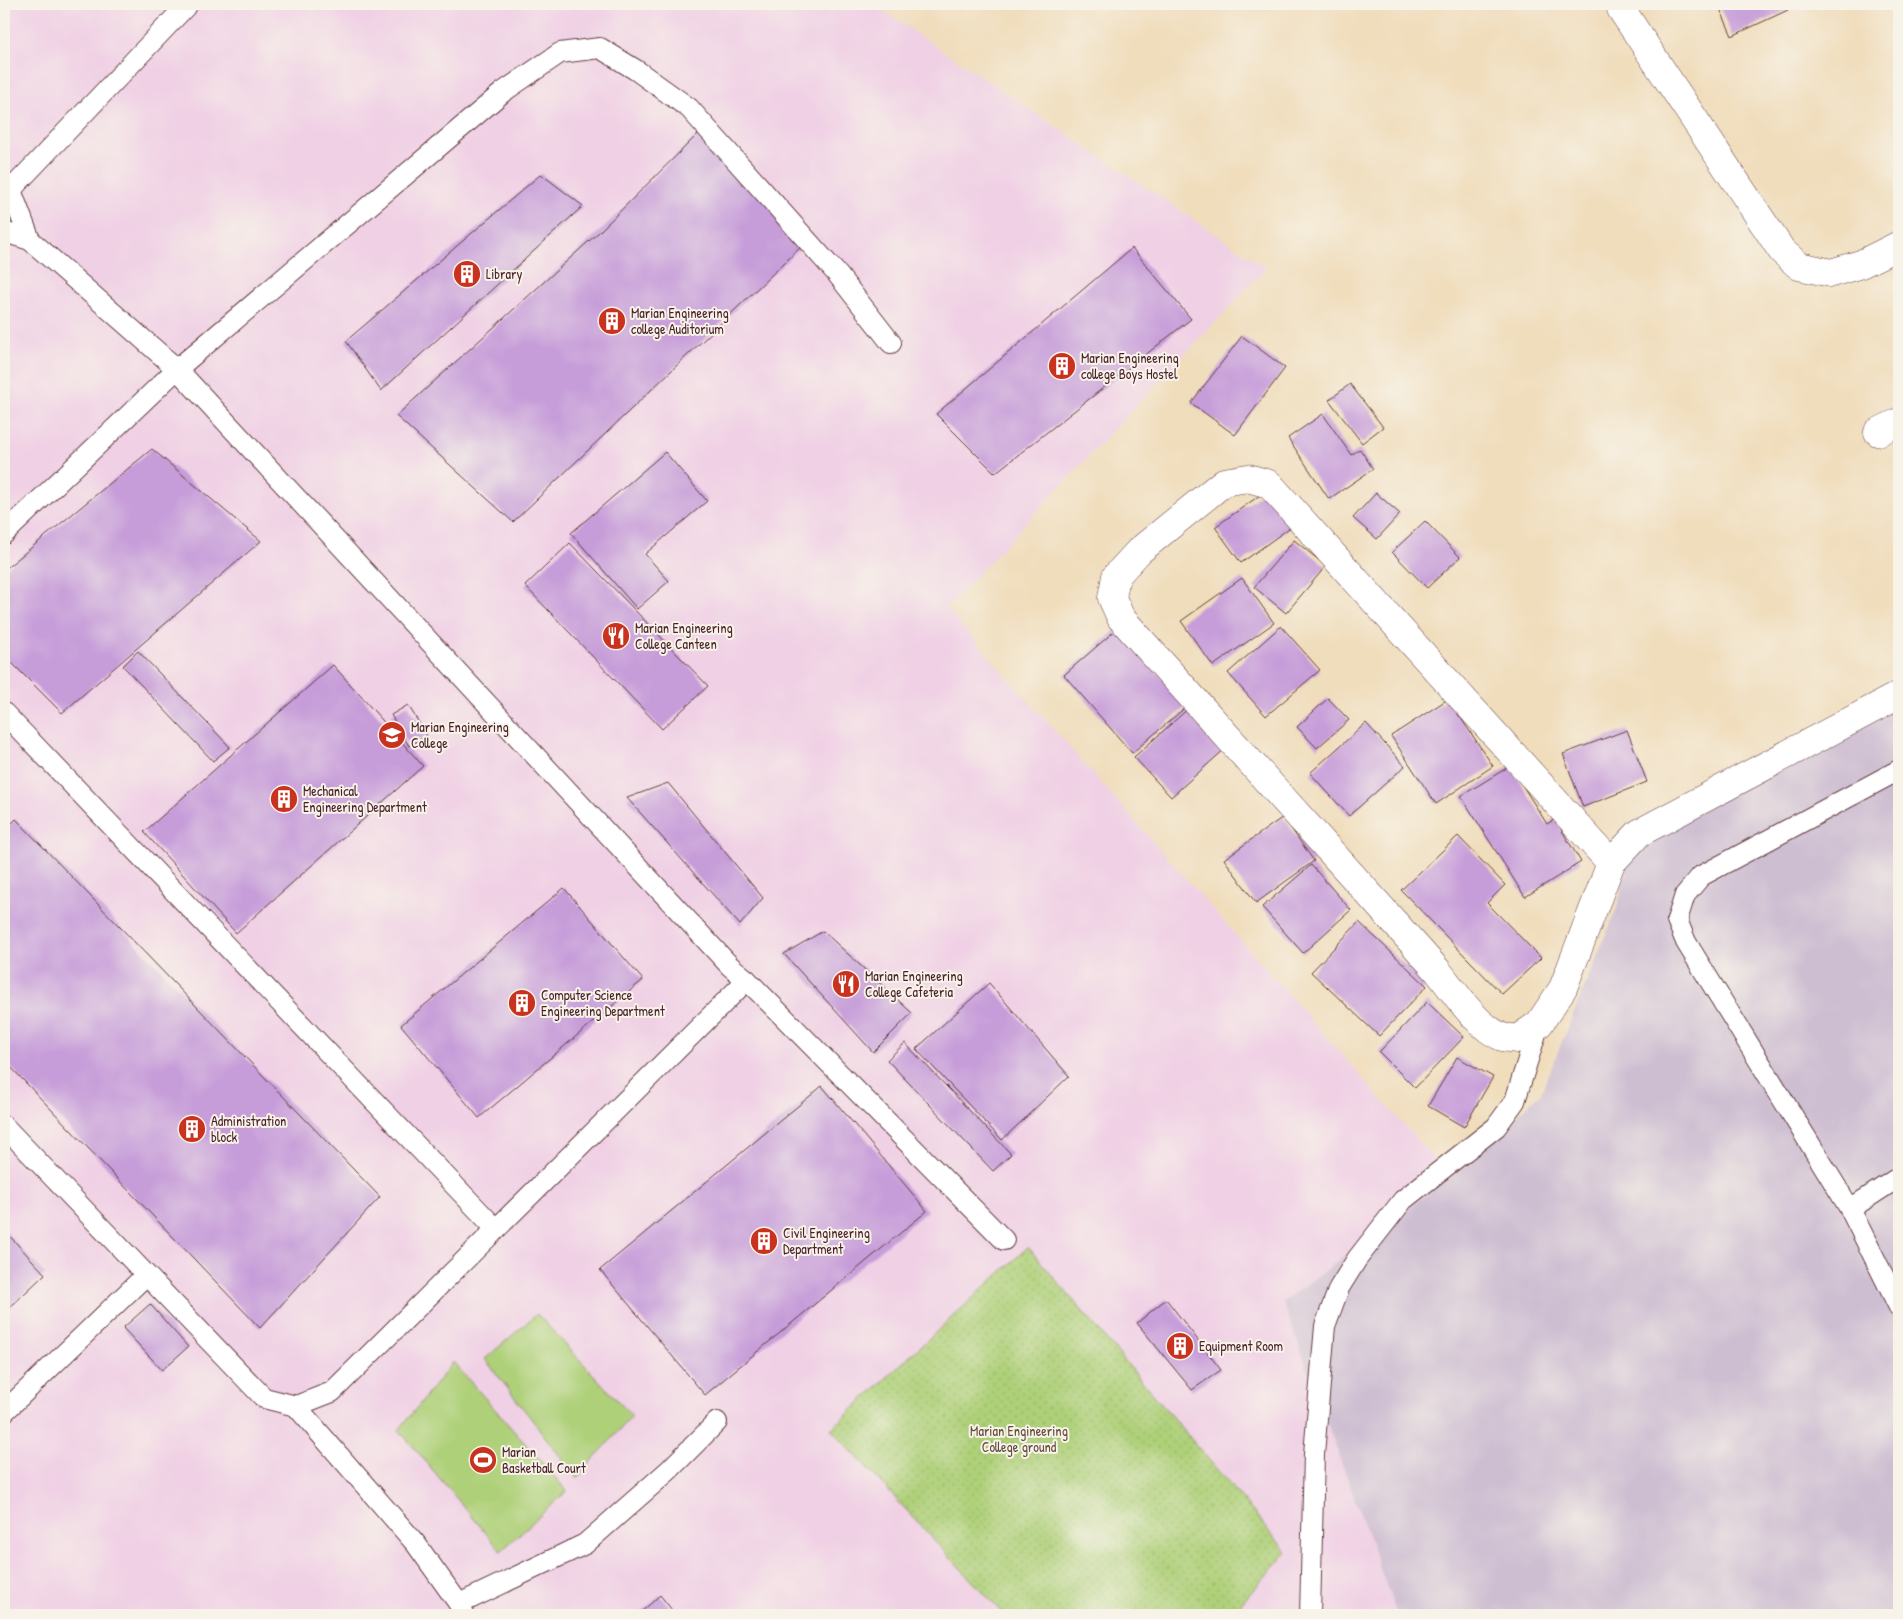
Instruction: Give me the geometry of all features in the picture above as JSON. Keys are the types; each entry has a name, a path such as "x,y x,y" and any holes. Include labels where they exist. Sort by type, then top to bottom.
{"street":[{"path":"1621,9 1782,251 1799,266 1831,273 1861,264 1899,245"},
{"path":"1611,863 1270,484 1248,478 1224,482 1139,551 1116,576 1112,598 1121,618 1438,970 1463,1002 1485,1026 1502,1037 1517,1039 1539,1024 1564,988 1611,863 1639,833 1899,695"}],"lane":[{"path":"188,4 7,194 30,240 177,369 730,966 747,980 1004,1240"},
{"path":"4,534 177,369 503,92 560,53 600,48 636,70 689,108 838,275 891,343"},
{"path":"4,232 30,240"},
{"path":"4,713 496,1229"},
{"path":"1899,770 1702,876 1685,895 1678,920 1686,942 1850,1209 1899,1307"},
{"path":"296,1406 332,1392 747,980"},
{"path":"1310,1615 1314,1454 1325,1326 1339,1288 1357,1259 1403,1200 1496,1127 1515,1102 1539,1024"},
{"path":"4,1126 264,1398 296,1406 416,1544 462,1610 585,1544 669,1470 717,1422"},
{"path":"1850,1209 1899,1177"},
{"path":"4,1412 146,1275"}],"shaded area":[{"name":"Marian Engineering College","path":"4,4 873,4 1266,268 946,608 1450,1177 1283,1302 1397,1615 4,1615"},
{"path":"1899,697 1899,1615 1397,1615 1283,1302 1450,1177 1541,1093 1617,908 1630,852"}],"green space":[{"name":"Marian Engineering College ground","path":"1028,1247 1287,1552 1231,1615 1004,1615 831,1429"},
{"path":"537,1314 632,1416 577,1478 485,1359"},
{"name":"Marian Basketball Court","path":"453,1362 567,1491 501,1551 399,1430"}],"building":[{"path":"1718,4 1785,4 1788,10 1732,36"},
{"name":"Marian Engineering college Auditorium","path":"699,133 807,241 513,522 396,416 599,232"},
{"name":"Library","path":"541,174 583,206 381,391 346,341"},
{"name":"Marian Engineering college Boys Hostel","path":"1132,248 1191,319 995,473 936,414"},
{"path":"1242,336 1285,368 1235,435 1191,403"},
{"path":"1350,384 1383,427 1362,443 1329,400"},
{"path":"1323,414 1351,455 1360,449 1373,469 1329,499 1288,438"},
{"path":"152,449 261,541 62,713 4,655 4,570"},
{"path":"665,452 707,501 645,554 669,581 637,609 571,533"},
{"path":"1266,491 1292,526 1241,563 1215,527"},
{"path":"1376,493 1400,514 1377,539 1353,518"},
{"path":"1425,521 1460,557 1427,588 1392,552"},
{"path":"1294,540 1326,566 1286,613 1254,587"},
{"name":"Marian Engineering College Canteen","path":"570,543 708,686 662,729 525,586"},
{"path":"1242,578 1274,623 1213,666 1181,621"},
{"path":"1281,626 1320,670 1266,716 1228,673"},
{"path":"1118,628 1187,706 1132,753 1064,675"},
{"path":"138,651 230,747 213,761 123,666"},
{"name":"Mechanical Engineering Department","path":"333,665 423,766 236,933 144,832"},
{"path":"1328,698 1349,720 1317,748 1297,727"},
{"path":"1448,699 1493,766 1436,804 1391,736"},
{"path":"408,705 427,736 409,746 391,715"},
{"path":"1190,707 1226,748 1171,797 1134,757"},
{"path":"1366,723 1405,766 1349,816 1310,773"},
{"path":"1627,730 1647,782 1583,807 1563,754"},
{"path":"1510,766 1547,824 1555,819 1581,862 1525,897 1461,796"},
{"path":"668,783 763,898 740,925 627,798"},
{"path":"1283,817 1314,861 1256,903 1224,859"},
{"name":"Administration block","path":"16,819 380,1197 260,1328 4,1060 4,831"},
{"path":"1458,836 1505,885 1487,903 1541,958 1502,994 1401,890"},
{"path":"1311,865 1351,910 1303,953 1262,907"},
{"name":"Computer Science Engineering Department","path":"564,888 643,980 479,1118 401,1025"},
{"path":"1359,922 1427,986 1379,1036 1311,972"},
{"name":"Marian Engineering College Cafeteria","path":"823,931 912,1013 873,1052 784,954"},
{"path":"989,983 1069,1076 1002,1140 916,1049"},
{"path":"1427,1002 1464,1037 1415,1088 1379,1052"},
{"path":"905,1043 1011,1154 993,1171 887,1060"},
{"path":"1457,1057 1493,1077 1464,1127 1428,1106"},
{"name":"Civil Engineering Department","path":"822,1086 927,1211 705,1395 600,1270"},
{"path":"4,1230 45,1274 4,1313"},
{"name":"Equipment Room","path":"1166,1299 1221,1370 1192,1390 1137,1323"},
{"path":"150,1304 188,1347 162,1370 123,1328"},
{"path":"660,1595 676,1615 638,1615"}],"place":[{"name":"Library","path":"467,274"},
{"name":"Marian Engineering college Auditorium","path":"612,321"},
{"name":"Marian Engineering college Boys Hostel","path":"1062,366"},
{"name":"Marian Engineering College Canteen","path":"616,636"},
{"name":"Marian Engineering College","path":"392,735"},
{"name":"Mechanical Engineering Department","path":"284,799"},
{"name":"Marian Engineering College Cafeteria","path":"846,984"},
{"name":"Computer Science Engineering Department","path":"522,1003"},
{"name":"Administration block","path":"192,1129"},
{"name":"Civil Engineering Department","path":"764,1241"},
{"name":"Equipment Room","path":"1180,1346"},
{"name":"Marian Basketball Court","path":"483,1460"}]}
